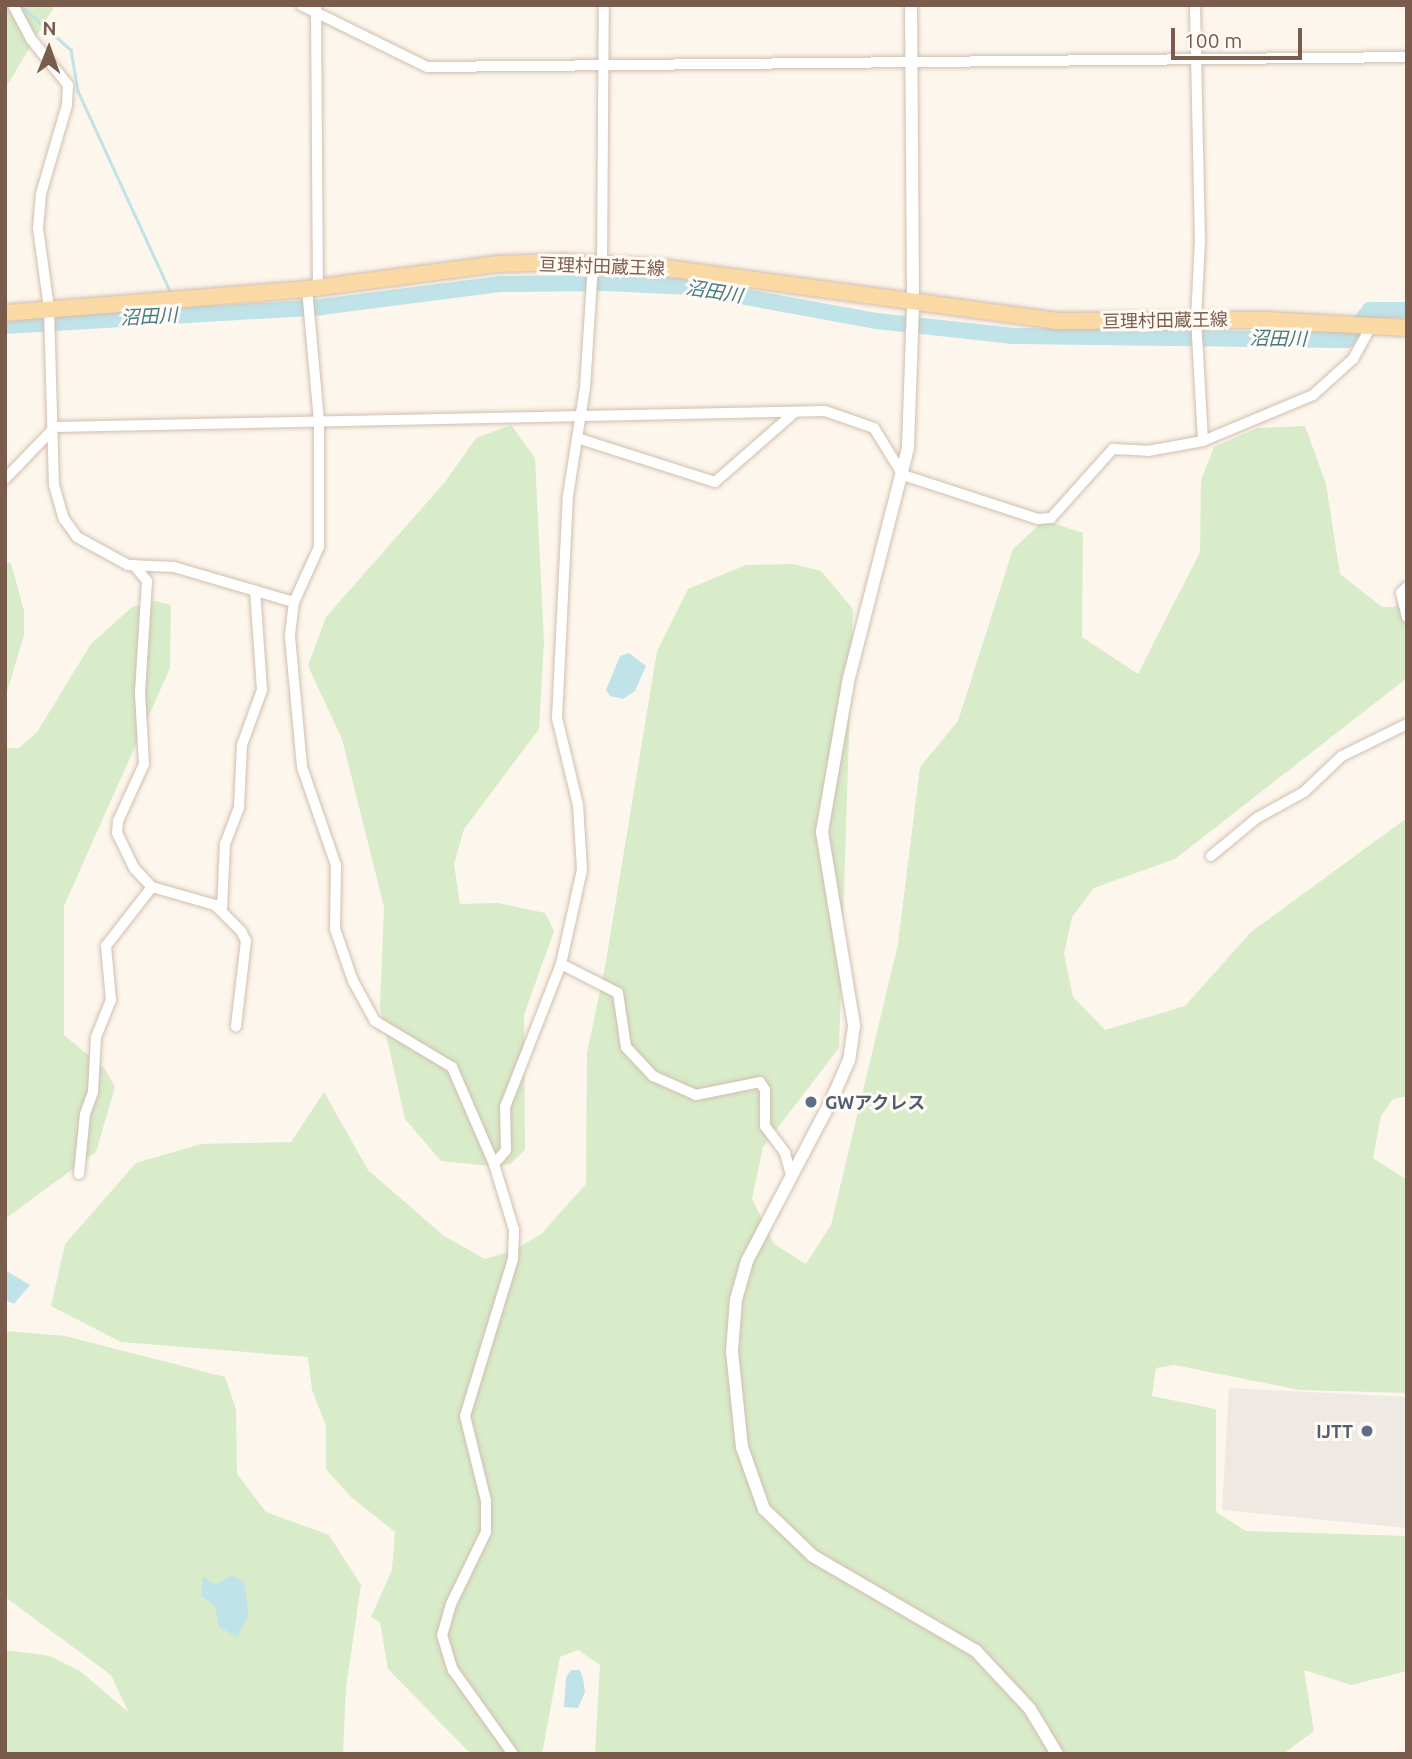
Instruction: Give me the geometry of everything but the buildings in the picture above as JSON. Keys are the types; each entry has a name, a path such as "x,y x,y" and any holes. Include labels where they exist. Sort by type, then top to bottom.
{"main road":[{"name":"亘理村田蔵王線","path":"5,313 313,288 498,264 597,263 733,277 913,304 1056,321 1196,319 1407,328"}],"street":[{"path":"13,5 31,39 68,85 39,217 49,308 55,426 54,485 64,519 77,537 108,557 134,565 174,567 294,602"},
{"path":"301,5 316,9 427,67 1407,57"},
{"path":"494,1164 506,1150 505,1107 561,964 582,870 578,805 557,718 568,496 581,415 597,263 604,5"},
{"path":"911,5 912,419 903,475 849,677 822,832 827,877 851,991 854,1026 849,1060 747,1261 736,1300 732,1351 742,1447 753,1486 764,1509 786,1535 813,1556 975,1651 1030,1709 1057,1754"},
{"path":"1195,5 1200,240 1196,319 1203,441"},
{"path":"316,9 313,288 320,420 319,547 294,602 290,637 300,757 308,793 336,865 335,929 353,981 375,1021 452,1067 494,1164 514,1230 513,1259 465,1416 486,1501 486,1532 447,1612 443,1635 453,1670 513,1754"},
{"path":"5,479 55,426 825,411 864,422 874,428 903,475 1038,519 1051,519 1113,449 1148,451 1203,441 1314,395 1353,359 1361,326"},
{"path":"577,438 648,457 715,482 796,412"},
{"path":"5,464 18,464"},
{"path":"134,565 147,580 140,670 144,764 118,821 117,833 134,868 152,887 222,909 246,941 236,1026"},
{"path":"1407,587 1401,593 1407,617"},
{"path":"222,909 225,844 239,807 242,745 262,690 255,590"},
{"path":"1211,856 1257,818 1304,792 1342,756 1407,724"},
{"path":"79,1174 85,1114 93,1092 96,1037 111,1000 106,946 152,887"},
{"path":"561,964 618,993 620,1032 626,1047 653,1076 696,1095 760,1082 765,1090 765,1125 785,1153 790,1172"}],"shaded area":[{"path":"1229,1388 1407,1397 1407,1528 1222,1510"}],"green space":[{"path":"5,5 54,7 5,89"},
{"path":"511,425 535,458 544,642 539,729 464,829 454,864 460,904 498,903 545,913 554,931 524,1015 525,1150 510,1164 491,1166 441,1161 405,1119 380,1008 384,907 342,739 308,666 326,617 445,482 476,438"},
{"path":"1305,426 1326,484 1340,574 1382,607 1394,607 1407,595 1407,678 1175,859 1094,888 1072,917 1064,954 1073,997 1105,1030 1185,1006 1251,932 1407,818 1407,1096 1393,1099 1381,1116 1373,1158 1407,1180 1407,1393 1300,1390 1174,1365 1156,1368 1152,1396 1216,1409 1216,1512 1246,1531 1407,1536 1407,1671 1351,1685 1304,1670 1314,1731 1283,1754 595,1754 600,1665 578,1650 560,1657 542,1754 471,1754 388,1669 380,1622 371,1617 392,1570 395,1532 351,1497 326,1469 326,1426 312,1390 308,1357 121,1342 51,1306 65,1244 136,1163 201,1144 291,1142 324,1092 368,1170 444,1236 485,1259 512,1251 541,1234 586,1184 587,1053 605,967 657,651 688,589 746,565 793,564 821,571 853,609 839,1048 763,1147 752,1199 774,1244 806,1264 831,1225 898,944 920,767 958,721 1013,549 1044,520 1083,533 1082,637 1138,674 1200,552 1201,480 1214,447 1257,428"},
{"path":"5,562 11,563 24,611 24,635 5,699"},
{"path":"155,601 171,605 170,668 64,906 64,1035 105,1069 115,1087 96,1152 5,1219 5,748 19,748 37,732 91,644 132,607"},
{"path":"5,1331 65,1336 225,1377 236,1409 237,1474 266,1512 329,1535 361,1585 346,1687 343,1754 5,1754 5,1650 50,1656 80,1671 129,1713 111,1675 5,1597"}],"water":[{"path":"629,653 646,666 635,691 623,699 610,696 606,690 620,656"},
{"path":"5,1270 30,1285 14,1304 5,1300"},
{"path":"232,1575 244,1582 247,1601 248,1616 237,1637 219,1627 215,1606 201,1596 203,1576 215,1585"},
{"path":"571,1670 580,1670 583,1678 585,1692 578,1708 564,1707 566,1677"}],"waterway":[{"path":"20,5 71,50 78,91 171,293"},
{"name":"沼田川","path":"5,326 321,307 500,284 605,283 691,287 877,321 1013,336 1347,340 1370,310 1407,310"},
{"path":"176,306 179,314"}],"place":[{"name":"GWアクレス","path":"811,1102"},
{"name":"IJTT","path":"1367,1431"}]}
